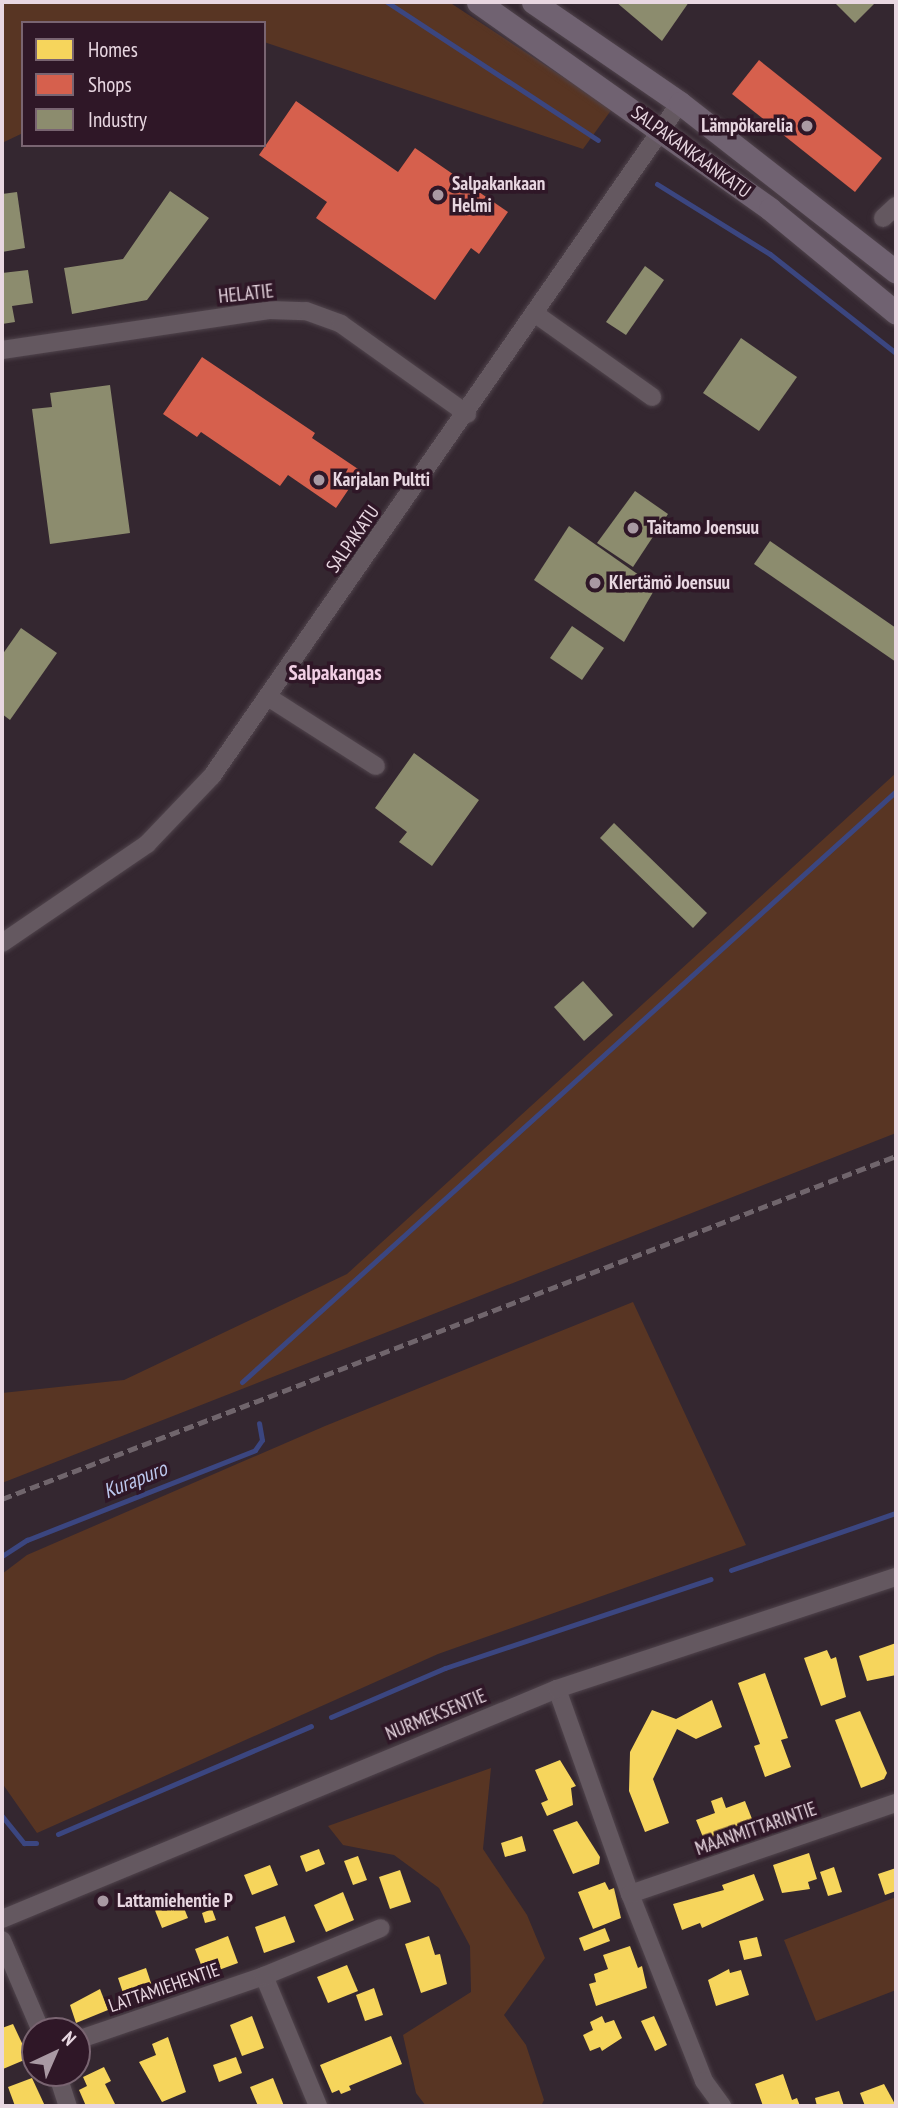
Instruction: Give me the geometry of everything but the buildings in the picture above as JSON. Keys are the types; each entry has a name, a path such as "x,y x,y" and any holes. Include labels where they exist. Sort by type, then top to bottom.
{"main road":[{"name":"SALPAKANKAANKATU","path":"478,2 769,209 896,313"},
{"name":"SALPAKANKAANKATU","path":"533,2 680,103 896,272"}],"street":[{"name":"SALPAKATU","path":"2,943 147,844 212,776 467,414 680,103"},
{"name":"HELATIE","path":"2,350 269,310 306,311 341,324 467,414"},
{"path":"534,313 652,397"},
{"path":"268,697 376,766"},
{"name":"NURMEKSENTIE","path":"2,1919 557,1689 896,1577"},
{"path":"557,1689 630,1894 705,2081 722,2106"},
{"name":"MAANMITTARINTIE","path":"630,1894 896,1803"},
{"name":"LATTAMIEHENTIE","path":"91,2035 264,1976 381,1928"},
{"path":"2,1940 35,2017"},
{"path":"264,1976 318,2106"},
{"path":"62,2087 68,2106"}],"shaded area":[{"path":"2,2 449,2 612,109 583,149 266,43 266,21 21,21 21,134 2,143"},
{"path":"896,773 896,1133 2,1483 2,1393 124,1380 347,1274"},
{"path":"633,1302 746,1545 438,1654 37,1833 2,1783 2,1574 27,1555 325,1426"},
{"path":"491,1768 483,1849 527,1915 545,1958 504,2015 526,2045 544,2100 541,2106 426,2106 416,2093 403,2035 471,1992 470,1946 439,1888 394,1855 343,1845 328,1826"},
{"path":"896,1897 896,1990 816,2021 784,1940"}],"waterway":[{"path":"387,2 598,140"},
{"path":"657,184 770,254 896,353"},
{"path":"242,1382 896,791"},
{"name":"Kurapuro","path":"2,1556 27,1540 255,1450 262,1440 259,1423"},
{"path":"731,1570 896,1513"},
{"path":"331,1717 445,1668 711,1579"},
{"path":"58,1834 311,1726"},
{"path":"2,1816 24,1843 36,1843"}],"railway":[{"path":"2,1499 896,1156"}],"place":[{"name":"Lämpökarelia","path":"807,126"},
{"name":"Salpakankaan Helmi","path":"438,195"},
{"name":"Karjalan Pultti","path":"319,480"},
{"name":"Taitamo Joensuu","path":"633,528"},
{"name":"KIertämö Joensuu","path":"595,583"},
{"name":"Lattamiehentie P","path":"103,1901"}],"district":[{"name":"Salpakangas","path":"335,673"}]}
